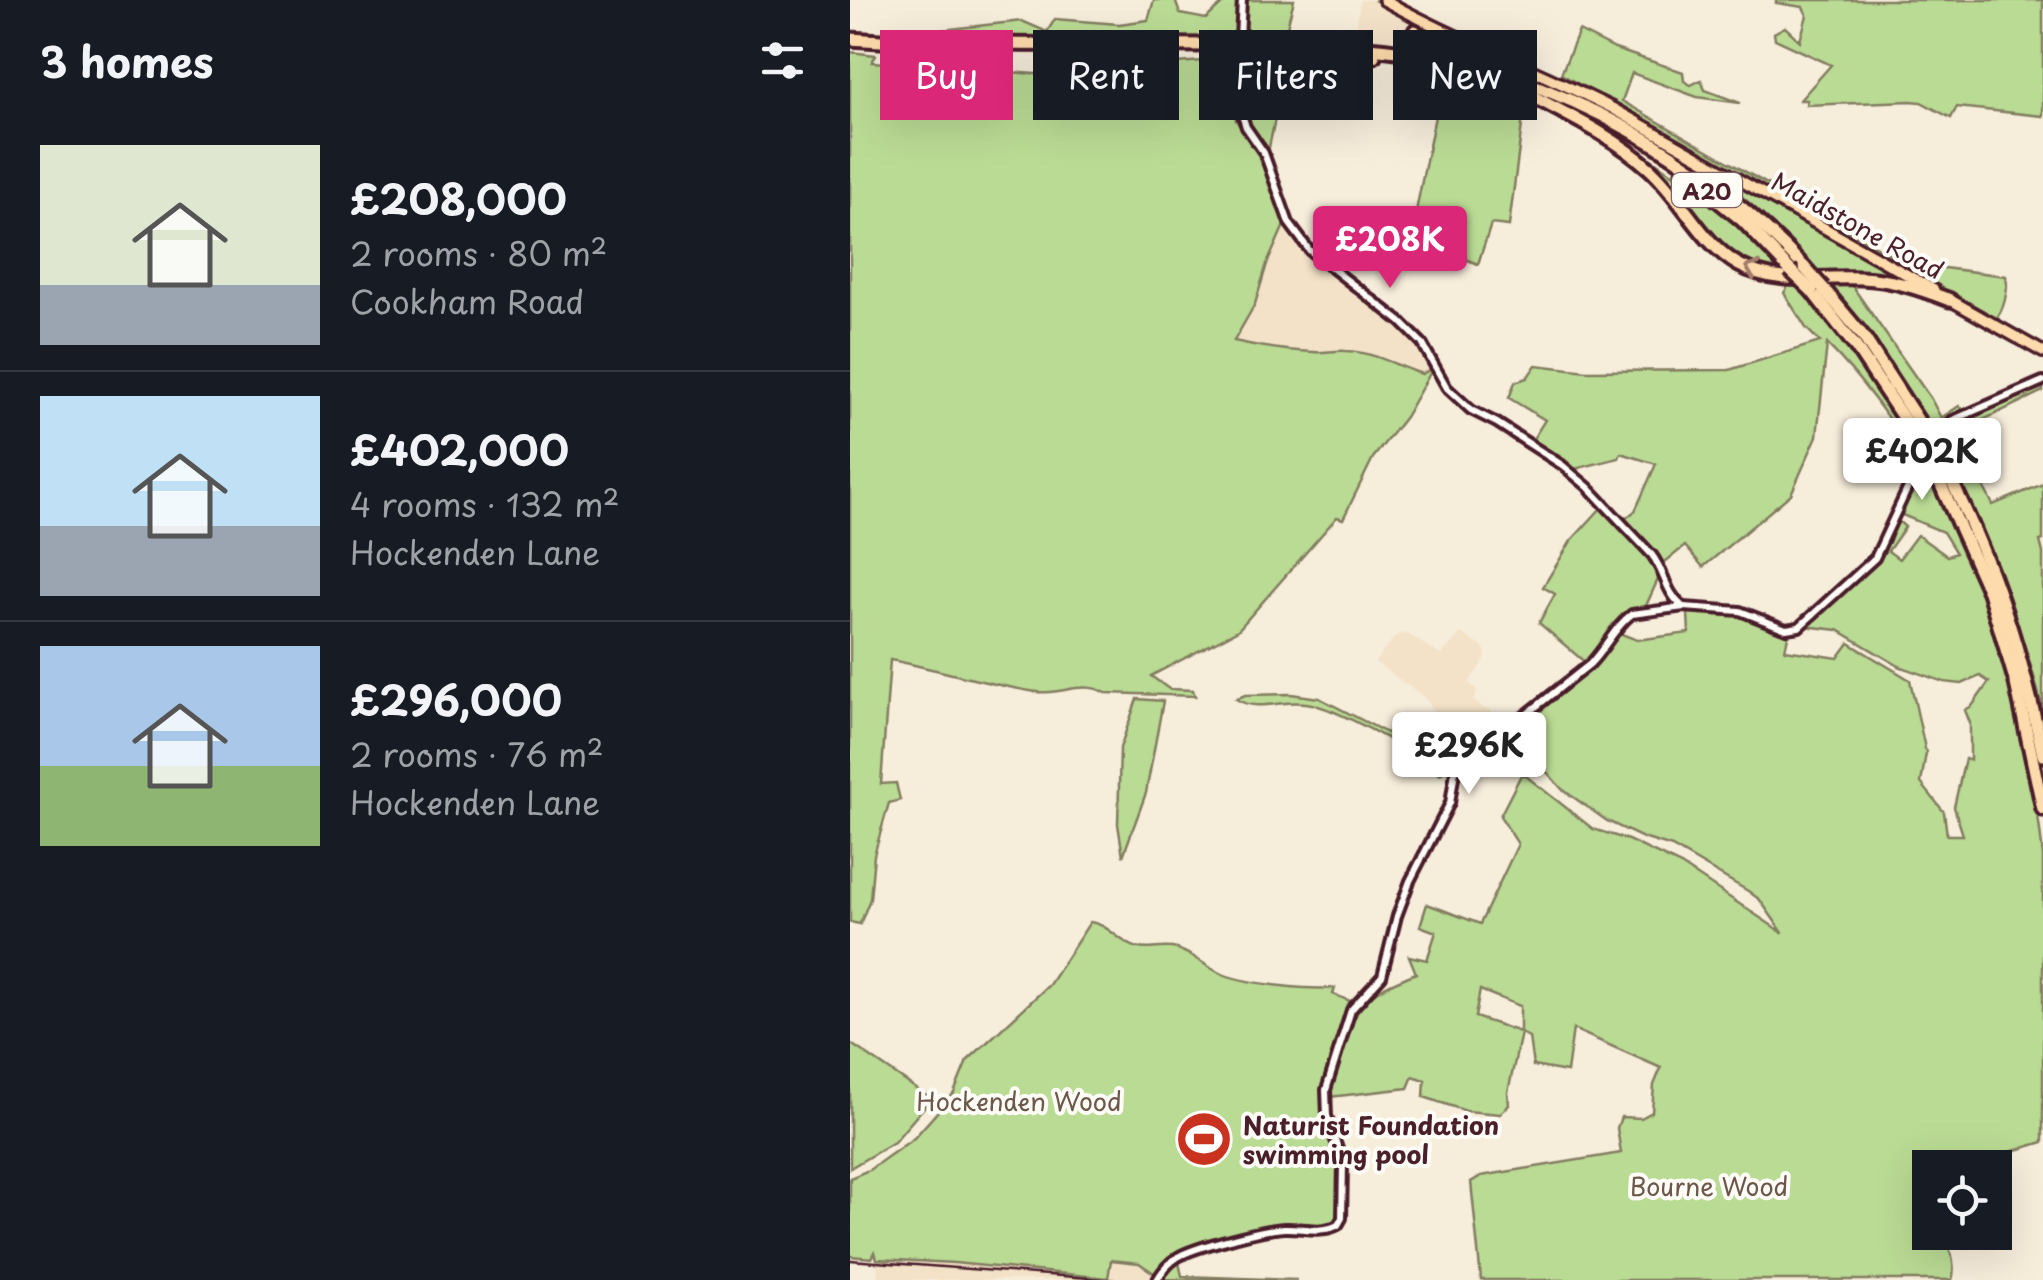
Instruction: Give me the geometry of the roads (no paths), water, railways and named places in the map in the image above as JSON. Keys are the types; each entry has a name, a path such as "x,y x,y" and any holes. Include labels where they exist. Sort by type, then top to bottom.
{"highway":[{"name":"A20","path":"850,43 1199,47"},
{"name":"A20","path":"1537,87 1567,98 1723,191 1774,234 1804,267 1924,440"},
{"name":"A20","path":"1537,96 1613,124 1712,194 1862,336 1970,515 2000,588 2027,678 2043,754"},
{"name":"A20","path":"1537,98 1579,118 1640,161 1674,192 1718,248 1741,266 1762,275 1786,278 1882,280 1950,300"},
{"path":"1882,280 1895,269"},
{"name":"A20","path":"1933,456 1990,592 2016,682 2043,810"}],"main road":[{"name":"Maidstone Road","path":"1384,0 1458,39 1612,108 2043,352"}],"street":[{"path":"1240,30 1242,0"},
{"path":"1243,120 1264,154 1289,223 1310,251 1401,322 1422,344 1448,388 1471,410 1546,454 1588,487 1652,554 1671,596 1684,608"},
{"path":"1157,1280 1172,1261 1184,1254 1266,1230 1321,1230 1338,1225 1342,1218 1343,1164 1327,1116 1326,1090 1351,1010 1382,976 1397,916 1410,880 1447,810 1455,771 1590,664 1624,619 1643,611 1684,608 1740,611 1786,629 1803,624 1875,558 1918,464 1940,430 1963,414 2043,381"},
{"path":"1668,608 1671,596"}],"railway":[{"path":"850,1260 1115,1280"}],"place":[{"name":"Naturist Foundation swimming pool","path":"1204,1139"}],"park label":[{"name":"Hockenden Wood","path":"1019,1101"},
{"name":"Bourne Wood","path":"1709,1186"}]}
